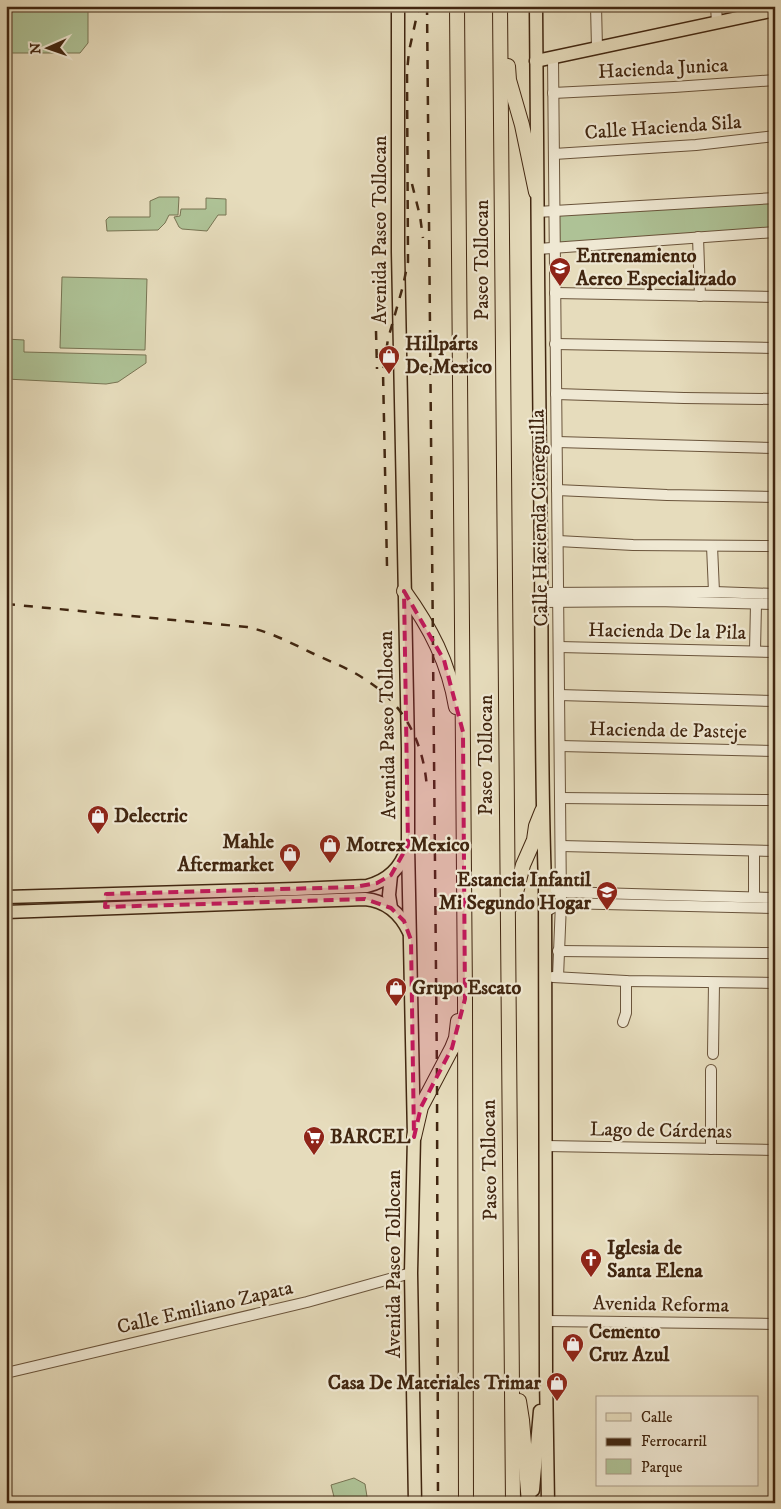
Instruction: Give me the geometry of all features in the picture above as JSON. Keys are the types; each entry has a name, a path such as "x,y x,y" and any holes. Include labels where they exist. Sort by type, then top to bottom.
{"highway":[{"name":"Paseo Tollocan","path":"457,6 465,999 466,1503"},
{"name":"Paseo Tollocan","path":"500,6 513,1503"},
{"path":"500,24 506,50 509,80 522,125 536,192"},
{"path":"404,591 423,620 444,660 463,732"},
{"path":"508,929 523,865 534,840 536,826 542,811"},
{"path":"414,1137 421,1107 446,1062 456,1038 460,1010 465,999"},
{"path":"512,1383 518,1393 530,1503"}],"main road":[{"name":"Avenida Paseo Tollocan","path":"398,6 398,252 414,1137 411,1273 415,1503"},
{"path":"536,6 542,811 545,884 548,1503"},
{"path":"536,61 775,10"},
{"path":"296,895 367,886 377,883 391,875 405,854 408,845"},
{"path":"391,875 389,895 391,908"},
{"path":"6,897 106,894 233,897"},
{"path":"6,912 105,907 233,897 296,895 365,899 381,902 391,908 404,921 411,940"},
{"path":"530,1503 540,1407 546,1375"}],"street":[{"path":"596,6 597,48"},
{"path":"716,6 717,23"},
{"name":"Calle Hacienda Cieneguilla","path":"553,58 561,846 558,977"},
{"name":"Hacienda Junica","path":"553,93 775,80"},
{"name":"Calle Hacienda Sila","path":"554,154 696,144 775,136"},
{"path":"537,212 775,198"},
{"path":"538,249 775,232"},
{"path":"538,234 554,234"},
{"path":"698,237 700,296"},
{"path":"555,293 775,297"},
{"path":"556,344 775,348"},
{"path":"556,394 775,399"},
{"path":"557,442 775,448"},
{"path":"557,490 775,497"},
{"path":"558,541 633,545 775,546"},
{"path":"712,546 714,592"},
{"path":"656,597 714,592 775,594"},
{"path":"541,598 656,597 775,604"},
{"path":"756,604 756,652"},
{"name":"Hacienda De la Pila","path":"559,647 775,652"},
{"path":"559,695 775,701"},
{"name":"Hacienda de Pasteje","path":"560,746 775,751"},
{"path":"560,798 775,800"},
{"path":"561,846 775,851"},
{"path":"754,851 754,897"},
{"path":"545,884 561,898 682,901 775,908"},
{"path":"105,907 106,894"},
{"path":"682,901 754,897 775,898"},
{"path":"545,912 561,898"},
{"path":"558,951 775,953"},
{"path":"544,977 626,981 775,983"},
{"path":"623,1022 626,1012 626,981"},
{"path":"713,1054 714,983"},
{"path":"710,1149 711,1070"},
{"name":"Lago de Cárdenas","path":"546,1146 775,1150"},
{"name":"Calle Emiliano Zapata","path":"6,1373 307,1302 411,1273"},
{"name":"Avenida Reforma","path":"547,1321 775,1324"}],"highlighted area":[{"path":"404,591 444,660 463,732 465,999 452,1048 421,1107 414,1137 411,940 404,921 391,908 365,899 105,907 106,894 355,887 377,883 391,875 408,845"}],"green space":[{"path":"6,6 88,6 88,43 80,53 6,53"},
{"path":"159,197 179,197 178,215 169,215 165,223 158,230 107,231 106,220 109,217 150,217 150,201"},
{"path":"206,198 226,199 226,215 218,215 207,231 182,229 179,227 174,217 180,216 181,209 206,209"},
{"path":"775,201 775,231 559,243 557,214"},
{"path":"62,277 147,279 145,350 60,348"},
{"path":"6,339 24,340 24,352 146,355 146,363 118,382 106,384 6,379"},
{"path":"354,1478 365,1484 368,1503 342,1503 334,1497 331,1485"}],"railway":[{"path":"387,566 383,372 388,339 408,262 407,72 409,51 419,6"},
{"path":"427,6 437,1078 438,1503"},
{"path":"412,184 423,238"},
{"path":"376,331 377,369"},
{"path":"6,604 247,627 282,639 357,674 390,699 409,725 416,740 422,755 427,789"}],"place":[{"name":"Entrenamiento Aereo Especializado","path":"560,287"},
{"name":"Hillpárts De Mexico","path":"389,375"},
{"name":"Delectric","path":"98,835"},
{"name":"Motrex Mexico","path":"330,864"},
{"name":"Mahle Aftermarket","path":"290,873"},
{"name":"Estancia Infantil Mi Segundo Hogar","path":"607,911"},
{"name":"Grupo Escato","path":"396,1007"},
{"name":"BARCEL","path":"314,1156"},
{"name":"Iglesia de Santa Elena","path":"591,1278"},
{"name":"Cemento Cruz Azul","path":"573,1363"},
{"name":"Casa De Materiales Trimar","path":"557,1402"}]}
